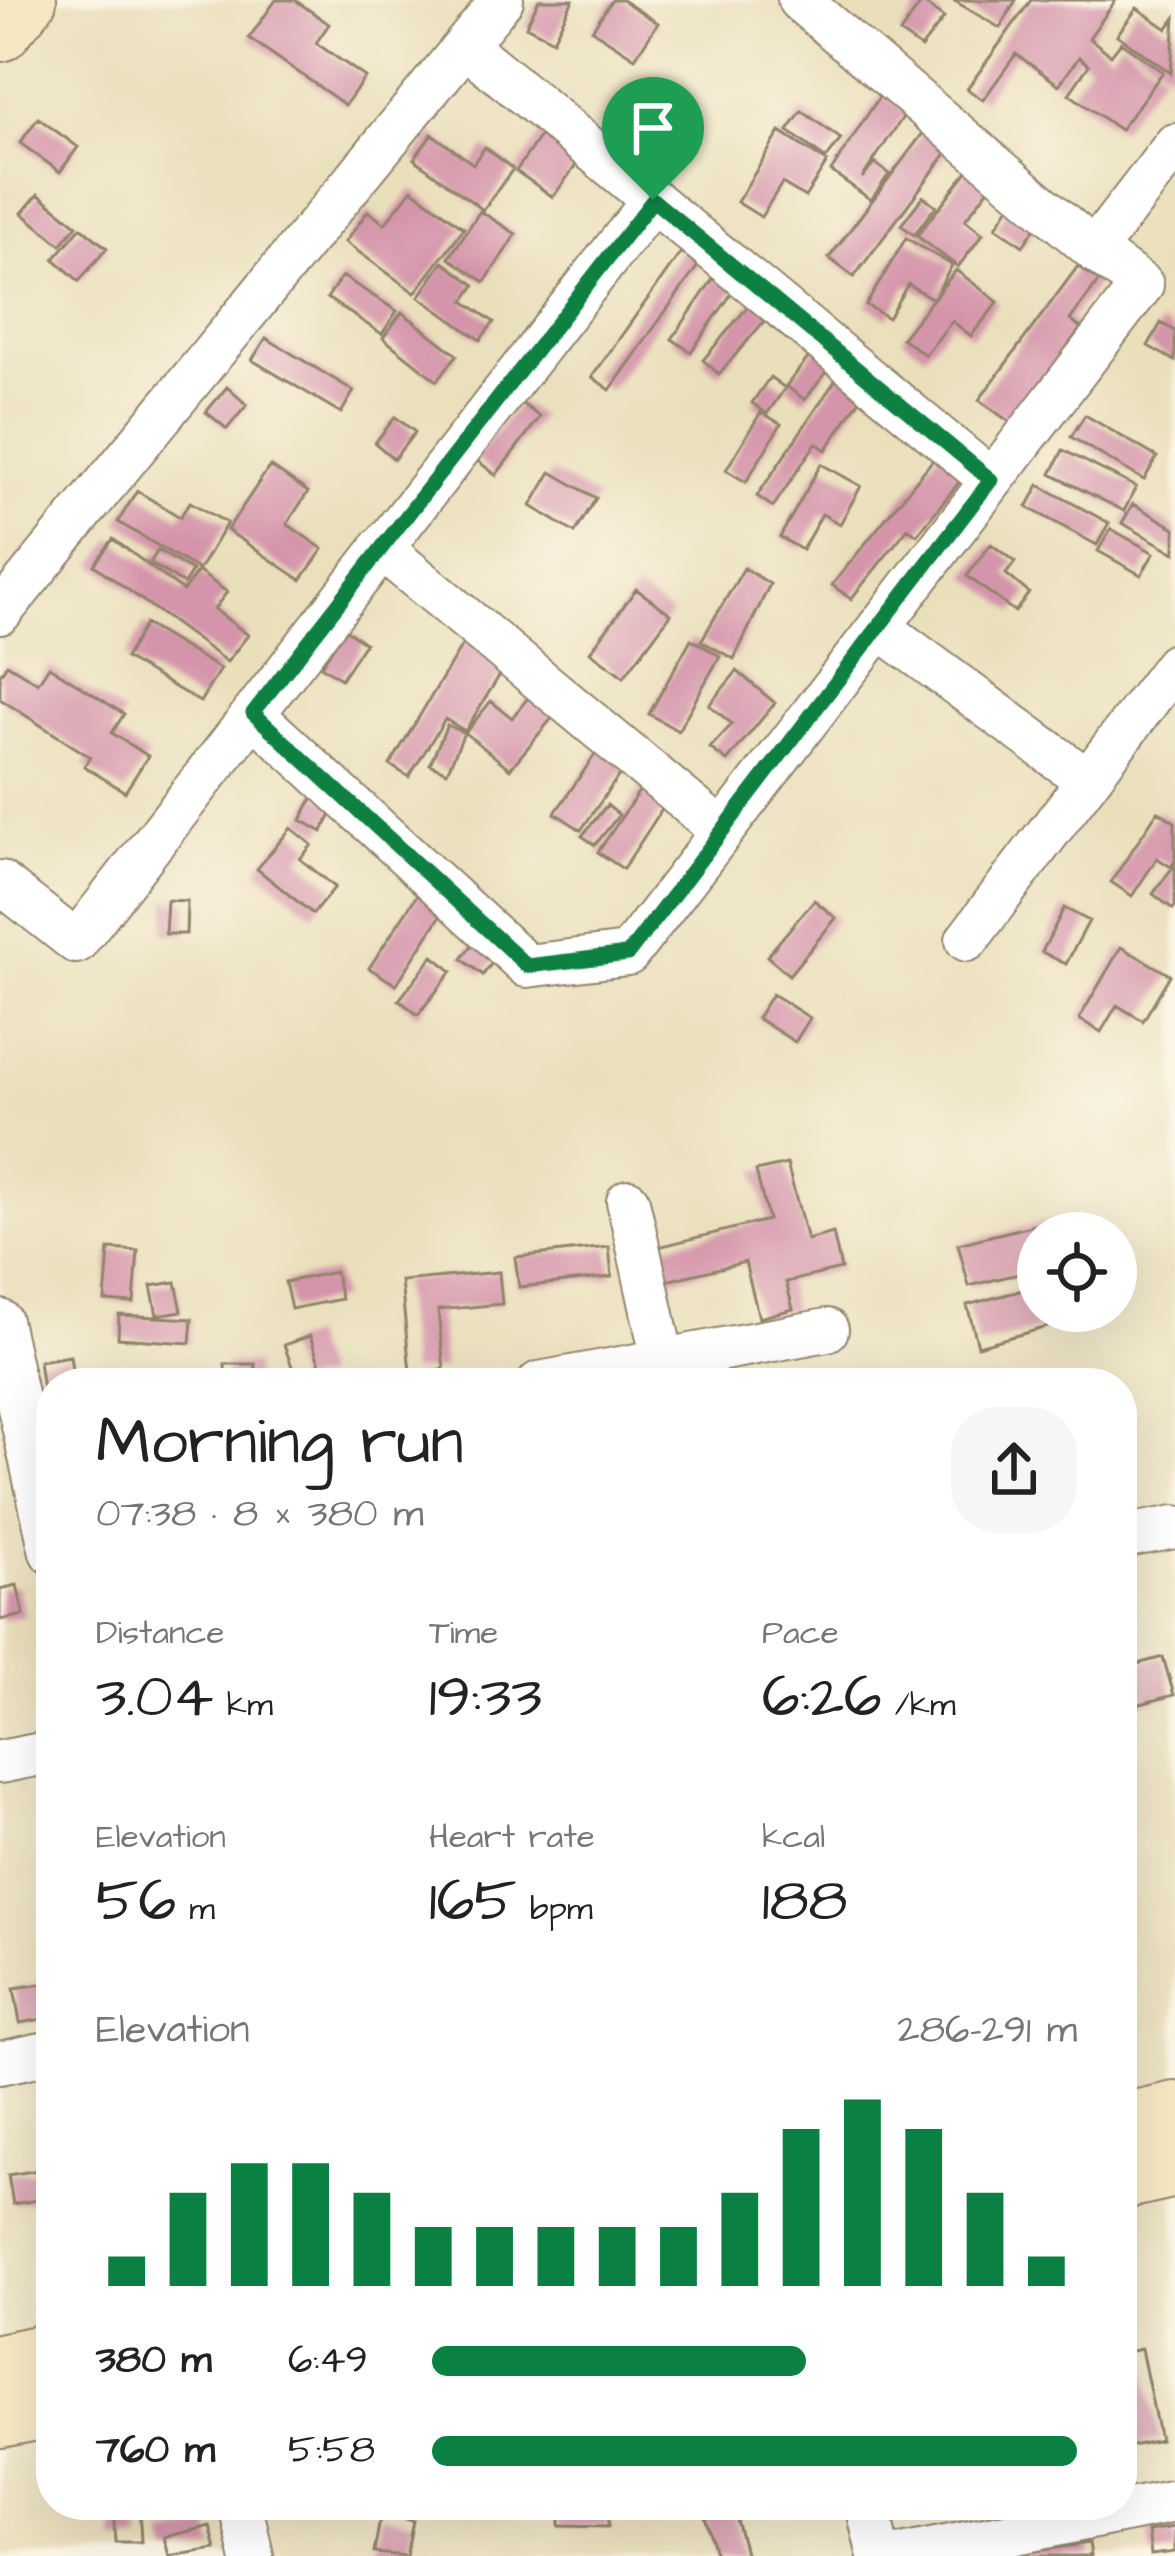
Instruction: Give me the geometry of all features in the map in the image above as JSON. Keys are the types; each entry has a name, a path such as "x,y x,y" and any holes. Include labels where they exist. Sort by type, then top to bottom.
{"street":[{"path":"0,31 26,0"},
{"path":"0,613 502,0"},
{"path":"253,713 527,966 628,954 1142,285 1094,250 799,0"},
{"path":"465,45 991,480"},
{"path":"1094,250 1175,145"},
{"path":"0,881 76,942 653,200"},
{"path":"381,548 722,831"},
{"path":"879,627 1087,780"},
{"path":"968,940 1087,780 1161,712 1175,664"},
{"path":"628,1201 665,1368"},
{"path":"0,1321 28,1477"},
{"path":"681,1368 826,1330"},
{"path":"1137,1535 1175,1527"},
{"path":"0,1762 36,1755"},
{"path":"0,2063 36,2056"},
{"path":"1137,2121 1175,2112"},
{"path":"1137,2176 1175,2167"},
{"path":"0,2364 36,2356"},
{"path":"0,2417 36,2410"},
{"path":"1137,2508 1175,2500"},
{"path":"244,2520 252,2556"},
{"path":"871,2520 879,2556"},
{"path":"901,2556 1077,2520"}],"building":[{"path":"276,0 295,0 329,24 316,43 365,77 345,105 249,38"},
{"path":"539,0 573,0 553,40 526,26"},
{"path":"612,0 622,0 658,23 635,58 592,30"},
{"path":"953,0 1016,0 1000,28"},
{"path":"1031,0 1116,0 1089,38 1111,55 1121,42 1163,72 1120,130 1069,94 1089,65 1079,57 1059,85 1016,54 983,100 967,89"},
{"path":"922,2 944,18 921,48 900,33"},
{"path":"1137,8 1167,29 1175,18 1171,73 1117,35"},
{"path":"881,94 907,111 862,178 875,163 889,174 871,200 831,171"},
{"path":"802,111 841,139 826,159 788,131"},
{"path":"38,118 78,147 60,172 20,143"},
{"path":"548,124 586,151 553,197 516,171"},
{"path":"926,129 951,147 854,277 829,258"},
{"path":"780,132 827,162 805,197 782,183 761,217 737,202"},
{"path":"432,134 473,164 485,147 513,169 483,210 414,159"},
{"path":"971,166 993,183 965,220 983,234 958,267 917,236"},
{"path":"412,189 464,228 415,293 345,242 368,211 385,224"},
{"path":"38,194 77,225 61,245 22,213"},
{"path":"923,196 936,206 914,235 901,225"},
{"path":"1012,202 1040,221 1023,246 996,227"},
{"path":"480,211 516,234 485,282 449,258"},
{"path":"81,227 107,248 79,281 54,259"},
{"path":"906,238 952,265 934,298 956,270 998,302 971,336 952,321 925,355 902,338 933,299 908,284 888,318 866,305"},
{"path":"684,248 702,260 610,390 592,377"},
{"path":"443,262 475,285 464,301 494,322 480,340 419,297"},
{"path":"724,263 743,277 691,352 672,339"},
{"path":"1078,266 1099,281 1070,320 1081,328 1011,423 979,400"},
{"path":"342,276 397,311 382,334 327,298"},
{"path":"760,292 777,306 719,374 703,360"},
{"path":"402,312 457,355 437,381 383,338"},
{"path":"1161,323 1175,331 1175,361 1148,346"},
{"path":"266,338 354,391 341,413 252,360"},
{"path":"819,344 837,358 805,400 786,386"},
{"path":"845,366 871,383 826,450 816,443 773,507 757,496"},
{"path":"770,377 785,388 767,414 752,403"},
{"path":"227,387 247,405 227,429 206,412"},
{"path":"520,402 540,417 496,475 475,459"},
{"path":"761,412 781,424 746,482 726,470"},
{"path":"1085,415 1157,457 1144,480 1071,437"},
{"path":"395,417 415,432 394,459 375,443"},
{"path":"944,446 971,467 917,535 908,528 851,599 832,585"},
{"path":"1063,450 1136,487 1124,511 1051,474"},
{"path":"821,464 861,486 840,524 822,514 802,550 780,537"},
{"path":"270,466 308,492 287,524 323,549 301,580 227,530"},
{"path":"551,472 596,498 575,533 531,506"},
{"path":"1039,485 1109,523 1097,545 1027,507"},
{"path":"137,491 180,517 190,502 227,523 199,570 118,522"},
{"path":"1133,504 1175,528 1175,553 1122,523"},
{"path":"1111,529 1154,553 1141,575 1098,551"},
{"path":"113,539 183,591 198,571 227,592 214,609 248,635 227,662 94,565"},
{"path":"991,544 1015,562 1006,574 1029,593 1015,612 967,576"},
{"path":"158,550 192,571 184,584 150,563"},
{"path":"744,568 770,584 734,659 701,641"},
{"path":"636,589 671,614 624,677 590,652"},
{"path":"145,624 220,669 200,702 125,658"},
{"path":"473,627 514,652 465,731 445,719 409,777 390,765"},
{"path":"345,629 365,643 341,679 321,666"},
{"path":"691,639 720,656 678,731 649,714"},
{"path":"7,664 38,683 49,666 124,714 112,733 148,756 125,792 84,766 90,757 0,699 0,675"},
{"path":"737,671 775,703 727,761 710,748 732,724 709,705"},
{"path":"542,680 567,700 510,769 465,733 491,701 512,718"},
{"path":"447,725 464,733 447,772 430,764"},
{"path":"605,740 631,758 581,830 555,813"},
{"path":"648,778 672,794 623,869 598,852"},
{"path":"315,793 336,805 322,832 301,820"},
{"path":"607,805 619,815 595,845 582,836"},
{"path":"1158,811 1175,822 1175,861 1171,867 1157,858 1132,896 1111,882"},
{"path":"291,828 312,845 300,859 335,887 313,914 257,869"},
{"path":"1175,864 1175,906 1173,909 1153,894"},
{"path":"423,886 449,903 396,985 369,968"},
{"path":"167,900 187,901 186,934 165,934"},
{"path":"814,900 836,918 789,975 767,956"},
{"path":"1064,908 1089,921 1066,964 1042,952"},
{"path":"479,935 501,950 483,975 462,959"},
{"path":"1121,947 1170,975 1143,1021 1117,1005 1101,1032 1079,1019"},
{"path":"433,956 452,971 418,1015 399,1000"},
{"path":"772,994 810,1018 795,1042 757,1018"},
{"path":"787,1164 807,1240 833,1233 841,1269 786,1282 793,1309 759,1318 745,1262 666,1281 658,1247 768,1220 756,1171"},
{"path":"1017,1229 1017,1274 969,1286 958,1244"},
{"path":"609,1247 612,1277 519,1287 515,1257"},
{"path":"109,1249 138,1251 134,1303 105,1301"},
{"path":"335,1272 341,1299 291,1309 285,1282"},
{"path":"499,1272 502,1304 438,1310 444,1368 410,1368 401,1281"},
{"path":"176,1282 182,1311 157,1315 151,1286"},
{"path":"1017,1292 1017,1332 1029,1332 978,1346 967,1305"},
{"path":"119,1315 192,1319 190,1343 118,1338"},
{"path":"310,1336 321,1368 292,1368 284,1345"},
{"path":"70,1356 72,1368 40,1368 39,1361"},
{"path":"225,1364 255,1364 255,1368 225,1368"},
{"path":"17,1585 24,1615 0,1620 0,1589"},
{"path":"1163,1657 1174,1695 1137,1705 1137,1664"},
{"path":"36,1985 36,2020 20,2023 14,1988"},
{"path":"36,2170 36,2200 13,2204 8,2175"},
{"path":"1141,2349 1160,2440 1137,2445 1137,2350"},
{"path":"114,2520 140,2520 141,2542 115,2542"},
{"path":"380,2520 413,2521 406,2556 374,2553"},
{"path":"559,2520 608,2520 608,2527 559,2526"},
{"path":"706,2520 736,2520 746,2556 716,2556"},
{"path":"210,2526 216,2549 169,2556 164,2537"},
{"path":"1175,2527 1175,2552 1151,2555 1148,2531"},
{"path":"1089,2543 1091,2556 1024,2556 1024,2553"}],"route":[{"path":"653,200 991,480 628,954 527,966 253,713 653,200"}]}
